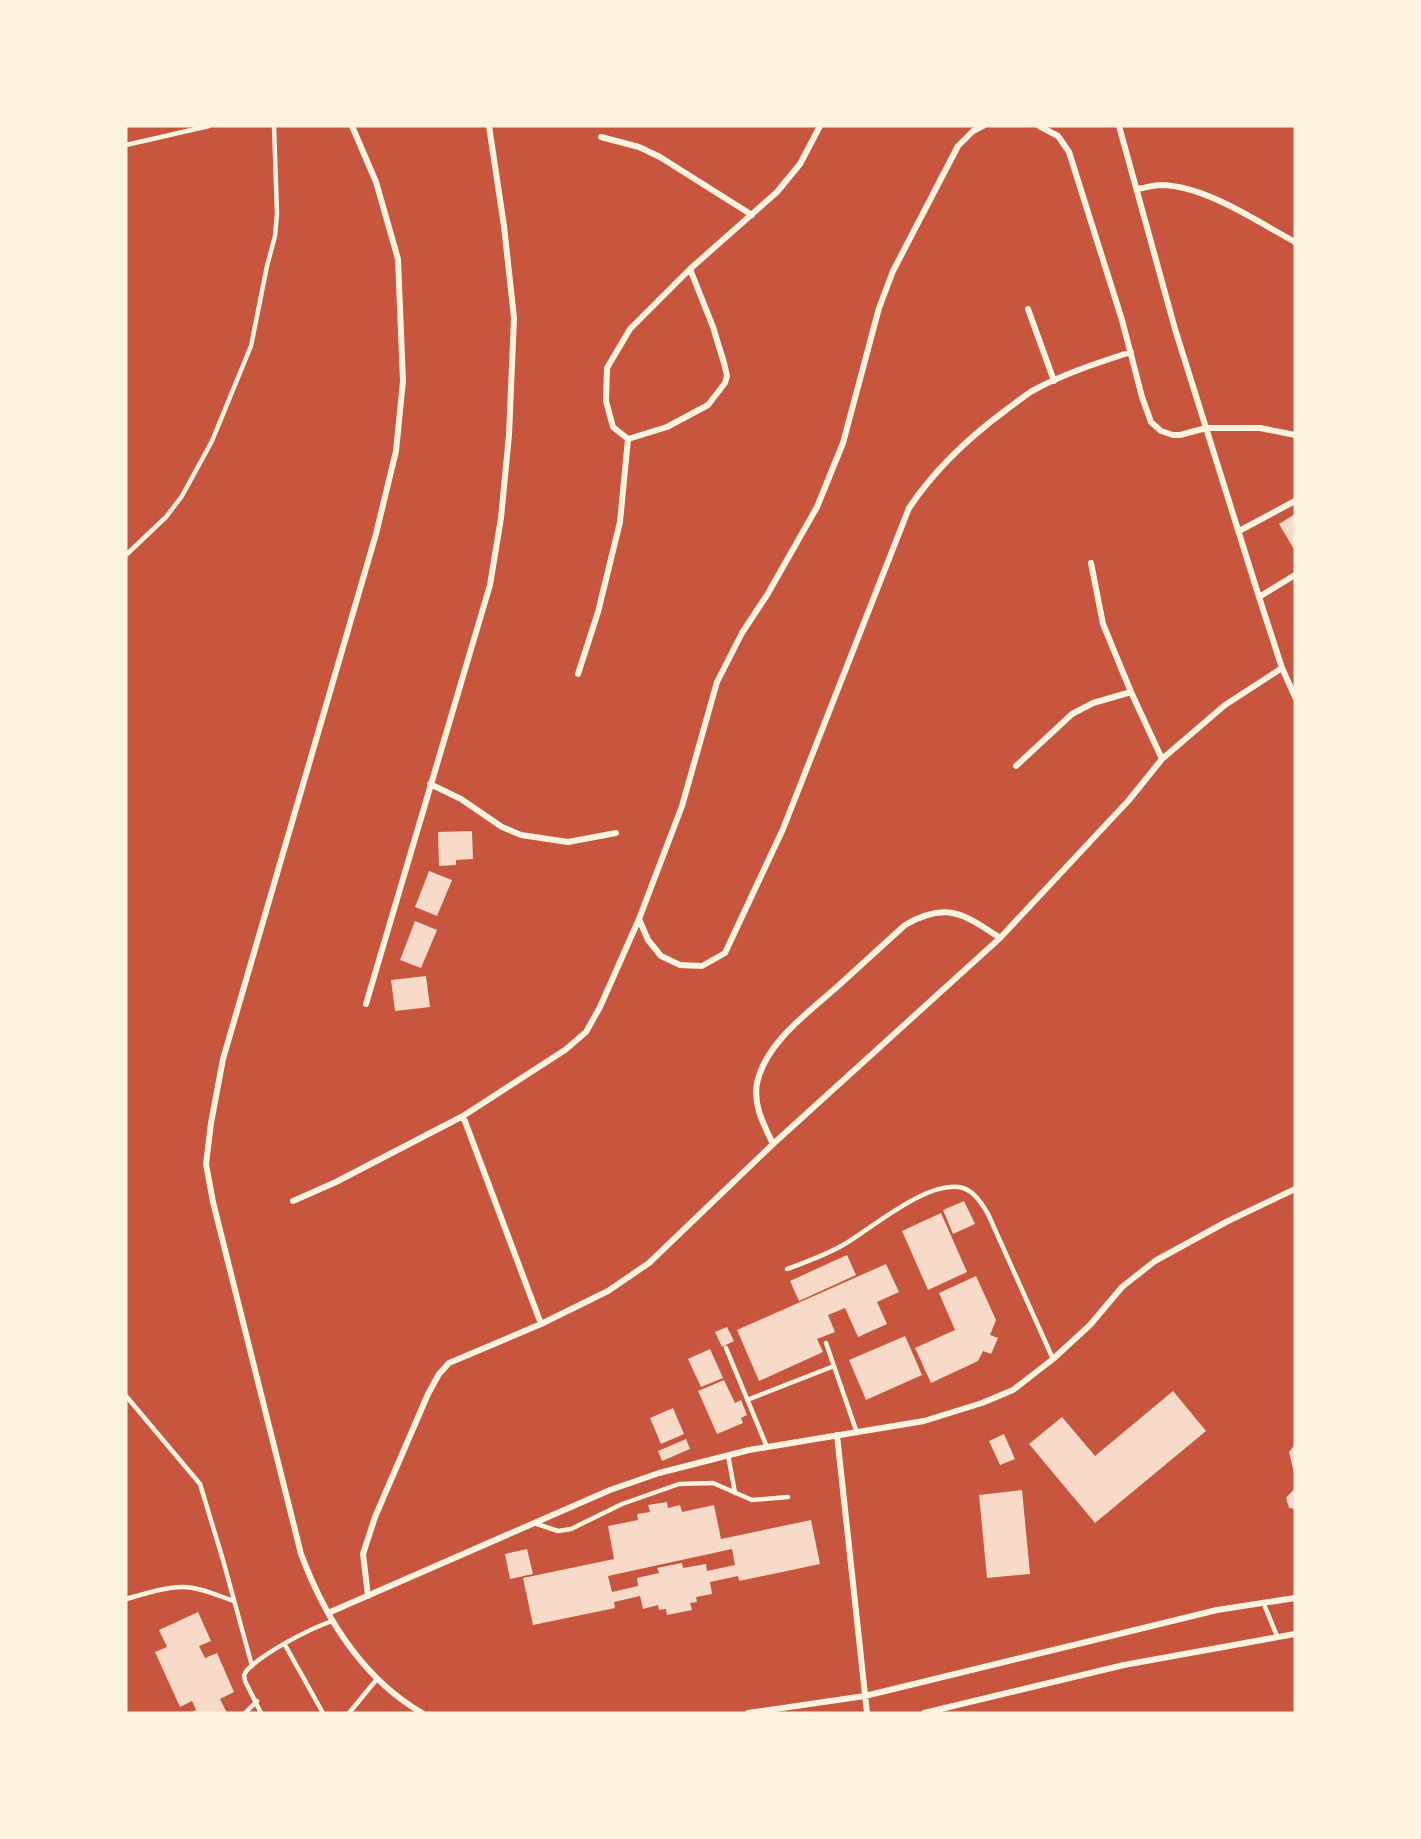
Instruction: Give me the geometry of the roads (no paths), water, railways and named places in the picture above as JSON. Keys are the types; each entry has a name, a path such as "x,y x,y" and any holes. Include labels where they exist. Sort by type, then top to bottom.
{"street":[{"path":"352,126 376,182 398,259 403,381 396,451 376,534 223,1059 206,1164 213,1202 301,1554 311,1581 332,1621 352,1650 377,1679 401,1701 422,1713"},
{"path":"366,1004 490,585 501,518 509,435 514,318 504,226 489,126"},
{"path":"628,439 613,428 606,400 607,368 630,329 690,269 777,192 800,164 820,126"},
{"path":"293,1201 336,1182 462,1116 565,1050 586,1032 600,1007 639,919 682,806 717,681 742,633 767,595 817,507 834,465 860,384 879,308 893,271 958,146 973,131 984,126"},
{"path":"1039,126 1058,136 1069,152 1131,352 1147,416 1155,427 1167,434 1180,435 1206,428 1260,428 1295,435"},
{"path":"1119,126 1175,329 1282,668 1295,697"},
{"path":"601,137 639,147 660,157 752,215"},
{"path":"1137,189 1160,185 1189,190 1220,202 1295,242"},
{"path":"628,439 667,427 708,405 725,383 727,376 713,327 690,269"},
{"path":"1028,309 1054,381"},
{"path":"639,919 648,940 661,956 680,965 702,966 724,953 783,829 909,508 937,470 979,430 1032,392 1087,366 1131,352"},
{"path":"578,674 598,612 620,522 628,439"},
{"path":"1239,531 1295,501"},
{"path":"1091,563 1103,624 1162,759"},
{"path":"1259,597 1295,575"},
{"path":"368,1596 363,1554 372,1526 439,1374 449,1363 541,1324 608,1291 649,1263 773,1144 1000,938 1129,800 1162,759 1225,705 1282,668"},
{"path":"1016,766 1072,714 1093,703 1131,692"},
{"path":"430,784 460,799 502,827 521,835 568,842 616,834"},
{"path":"773,1144 760,1119 756,1100 758,1083 766,1061 787,1032 905,925 922,915 949,912 967,916 1000,938"},
{"path":"462,1116 541,1324"},
{"path":"328,1613 610,1490 649,1476 767,1447 924,1421 982,1403 1013,1390 1053,1359 1090,1325 1122,1287 1155,1261 1226,1222 1295,1189"},
{"path":"837,1435 867,1713"},
{"path":"748,1713 864,1696 1217,1610 1295,1598"},
{"path":"924,1713 1124,1665 1295,1634"}],"lane":[{"path":"126,145 209,126"},
{"path":"126,555 166,517 182,496 212,441 251,346 275,236 277,214 274,126"},
{"path":"787,1269 844,1245 890,1212 925,1195 946,1187 963,1188 979,1198 988,1214 1053,1359"},
{"path":"826,1343 857,1433"},
{"path":"726,1348 767,1447"},
{"path":"747,1400 834,1366"},
{"path":"126,1396 200,1484 252,1666"},
{"path":"728,1455 735,1493"},
{"path":"534,1523 558,1531 571,1529 622,1504 679,1484 713,1483 752,1500 788,1497"},
{"path":"126,1599 184,1587 208,1592 234,1602"},
{"path":"1263,1602 1277,1636"},
{"path":"261,1713 244,1678 252,1666 312,1629 332,1621"},
{"path":"285,1645 323,1713"},
{"path":"349,1713 377,1679"},
{"path":"245,1713 257,1701"}]}
